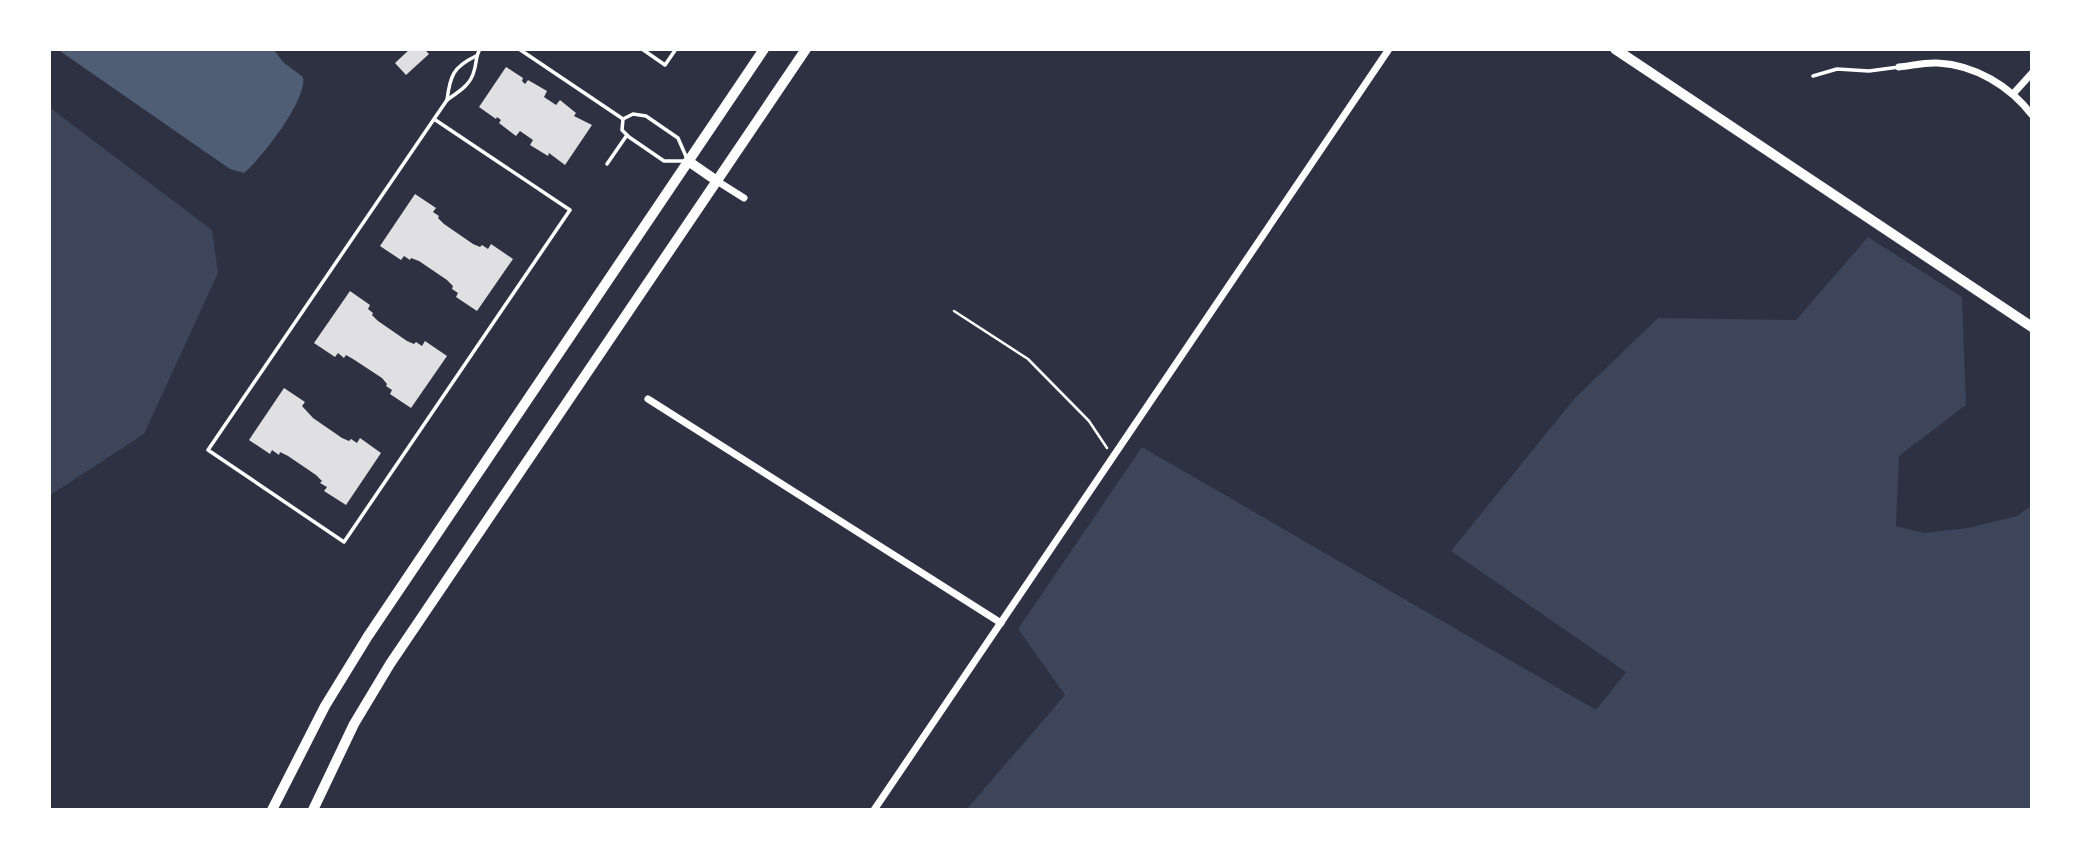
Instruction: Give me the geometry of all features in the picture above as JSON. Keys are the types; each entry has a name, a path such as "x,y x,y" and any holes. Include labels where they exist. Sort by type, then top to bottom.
{"street":[{"path":"272,810 324,706 368,636 764,49"},
{"path":"313,810 354,724 390,664 806,49"},
{"path":"874,810 1389,49"},
{"path":"1615,49 2032,327"},
{"path":"1899,67 1936,63 1956,66 1995,81 2013,94 2032,115"},
{"path":"2013,94 2032,73"},
{"path":"688,161 744,198"},
{"path":"648,399 1001,623"}],"lane":[{"path":"433,119 570,211 344,542 208,450 433,119 447,100 464,88 474,74 476,55 480,49"},
{"path":"519,49 623,119"},
{"path":"642,49 665,65 676,49"},
{"path":"447,100 450,79 460,63 476,55"},
{"path":"1813,76 1837,69 1869,71 1899,67"},
{"path":"633,114 646,116 678,138 688,161 664,162 622,130 623,119 633,114"},
{"path":"607,164 627,135"}],"path":[{"path":"954,311 1028,359 1090,421 1113,456"}],"shaded area":[{"path":"57,49 273,49 283,62 303,77 303,87 282,128 244,173 230,169"},
{"path":"49,107 212,230 218,273 144,434 49,496"},
{"path":"1868,237 1962,297 1966,405 1899,456 1896,526 1924,533 1968,528 2017,516 2032,505 2032,810 966,810 1065,695 1018,629 1142,447 1596,710 1626,672 1451,551 1574,399 1658,318 1796,320"}],"building":[{"path":"410,49 424,49 429,54 406,75 395,63"},
{"path":"506,67 523,78 525,84 528,80 547,91 544,97 556,105 560,100 576,113 574,116 592,125 565,165 549,153 548,156 530,145 533,140 520,131 516,136 499,123 501,120 479,107"},
{"path":"415,194 436,208 433,212 444,224 473,244 488,249 491,244 513,259 477,311 456,297 458,293 447,280 419,261 404,256 401,260 380,246"},
{"path":"350,291 370,305 368,309 378,321 407,341 422,346 425,341 447,356 411,408 390,394 392,390 382,378 346,355 344,358 338,353 335,357 314,343"},
{"path":"284,388 305,402 302,406 313,418 342,438 357,443 360,438 381,453 346,505 324,491 327,487 320,483 322,481 316,475 288,456 280,452 279,455 272,450 270,454 249,440"}]}
